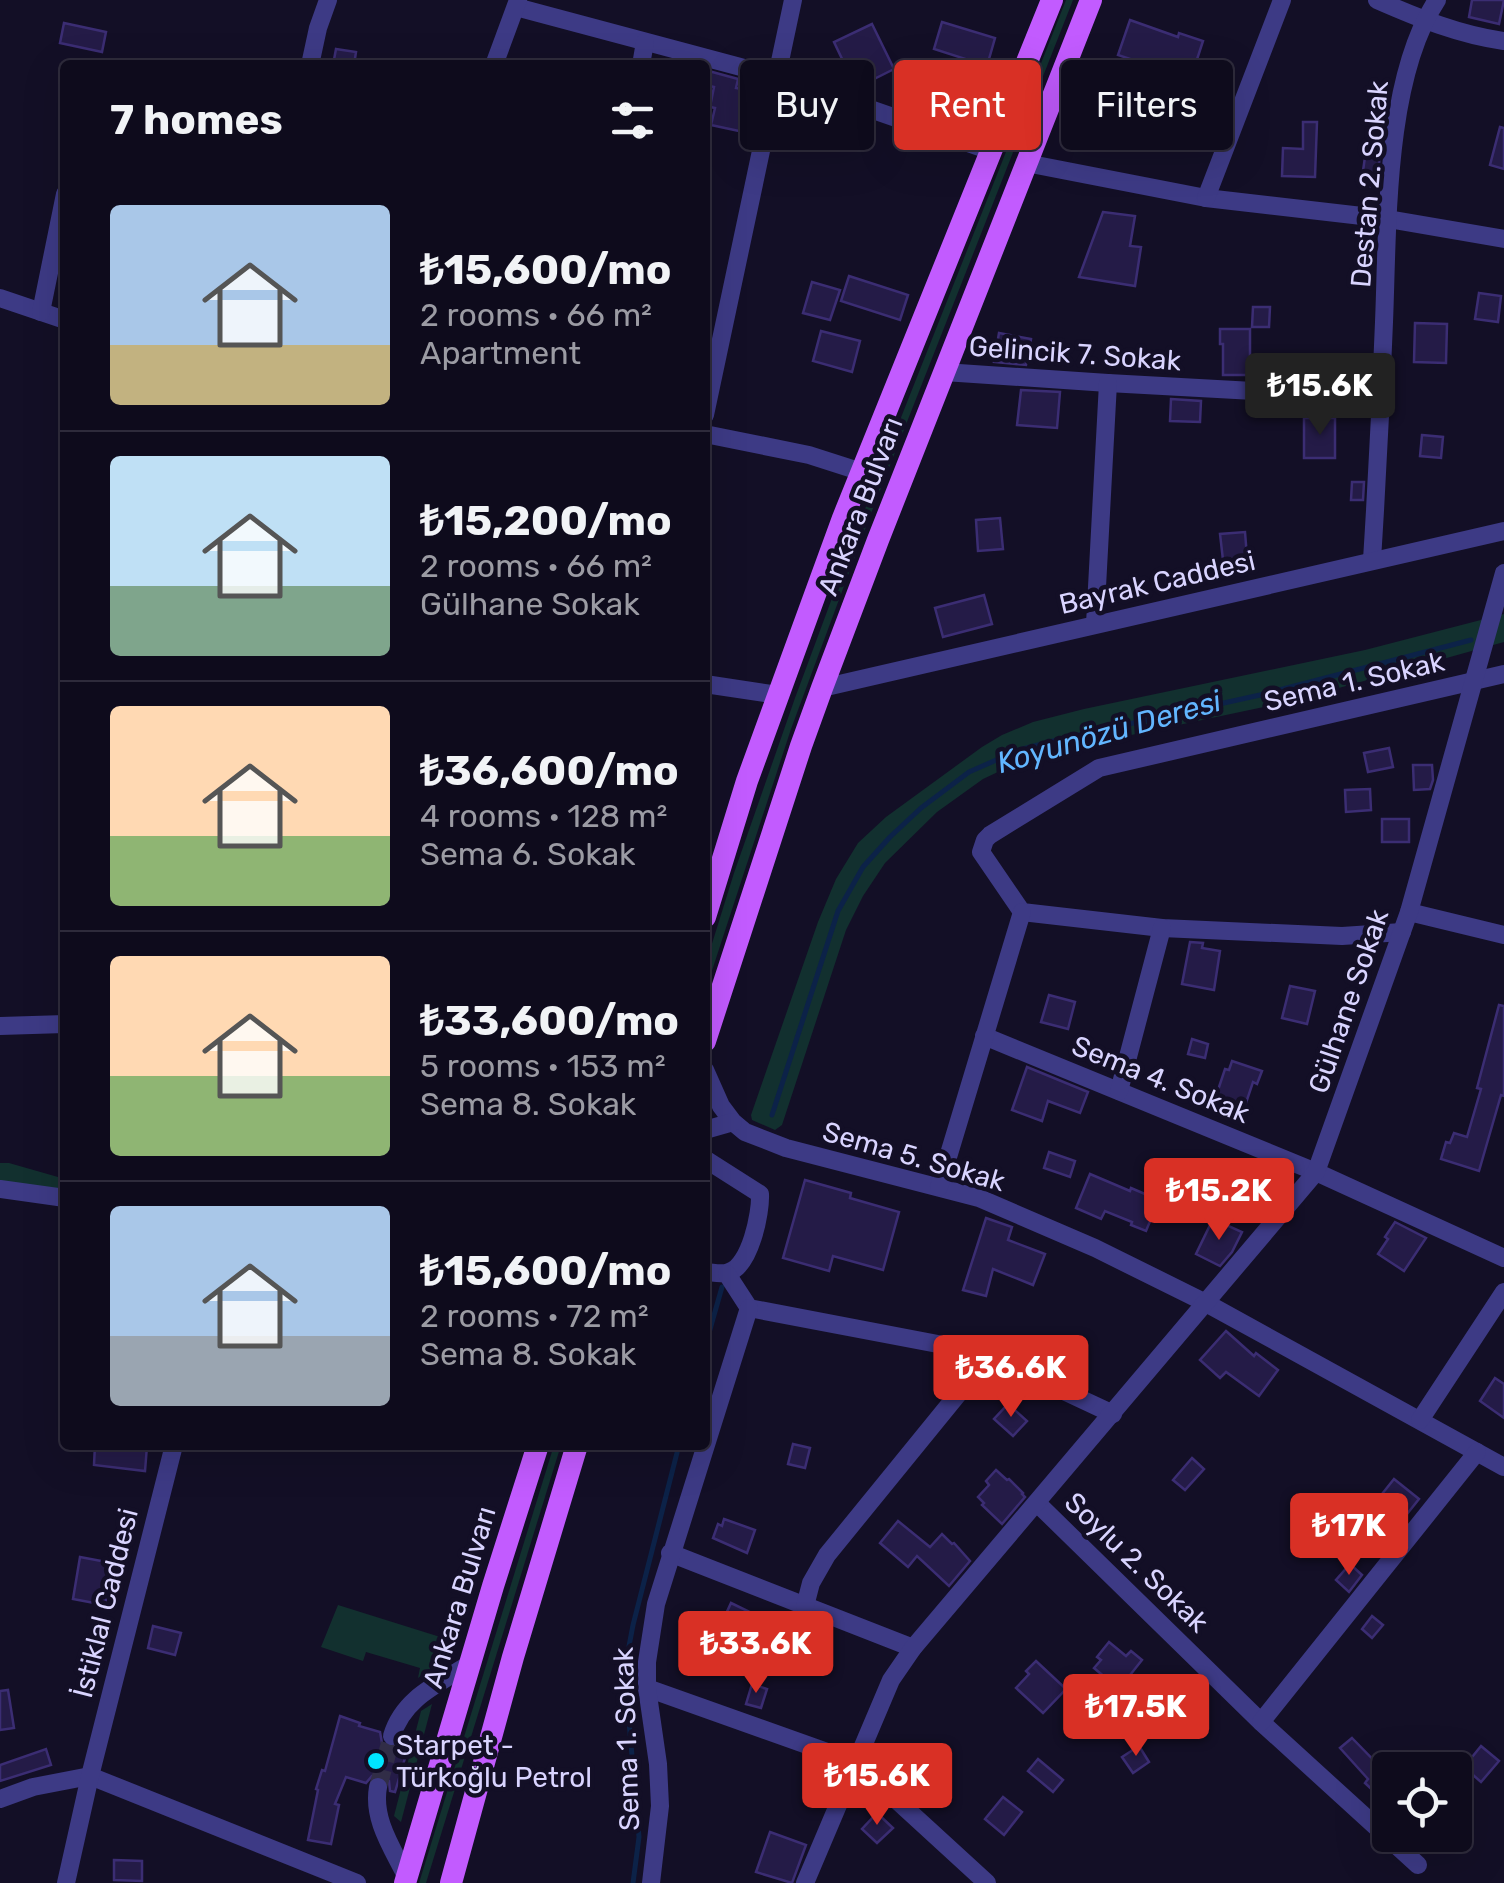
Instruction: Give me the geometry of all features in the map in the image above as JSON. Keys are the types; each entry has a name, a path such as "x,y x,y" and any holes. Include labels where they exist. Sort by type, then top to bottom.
{"main road":[{"name":"Ankara Bulvarı","path":"710,901 747,781 862,472 1052,0"},
{"name":"Ankara Bulvarı","path":"710,1025 822,688 1091,0"},
{"name":"Ankara Bulvarı","path":"406,1880 536,1450"},
{"path":"451,1883 575,1450"}],"street":[{"path":"311,60 328,0"},
{"path":"781,60 793,0"},
{"path":"1206,198 1282,0"},
{"path":"1378,0 1424,20 1504,41"},
{"name":"Destan 2. Sokak","path":"1372,560 1388,219 1401,98 1413,46 1437,0"},
{"path":"496,60 517,4 740,67"},
{"path":"642,60 645,42"},
{"path":"874,110 991,151"},
{"path":"710,393 762,150"},
{"path":"1026,163 1206,198 1388,219 1504,239"},
{"path":"41,312 60,219"},
{"path":"0,298 60,318"},
{"name":"Gelincik 7. Sokak","path":"944,372 1381,398"},
{"path":"1095,624 1108,384"},
{"path":"710,435 777,447 862,472"},
{"name":"Bayrak Caddesi","path":"822,688 1504,531"},
{"name":"Gülhane Sokak","path":"805,1883 890,1680 912,1648 1316,1172 1409,912 1504,573"},
{"name":"Sema 1. Sokak","path":"1022,912 980,852 985,840 1098,768 1504,674"},
{"path":"710,685 778,694"},
{"path":"939,1187 1022,912 1162,928 1342,936 1402,932"},
{"path":"1409,912 1504,935"},
{"path":"1119,1091 1162,928"},
{"path":"0,1026 60,1024"},
{"name":"Sema 4. Sokak","path":"984,1036 1316,1172 1504,1258"},
{"path":"710,1081 733,1122 710,1129"},
{"name":"Sema 5. Sokak","path":"733,1122 745,1132 786,1148 979,1198 1095,1248 1206,1303 1504,1467"},
{"path":"710,1162 760,1194 761,1206 744,1258 727,1274 710,1272"},
{"path":"0,1188 60,1197"},
{"path":"727,1274 749,1308 988,1356 1112,1414"},
{"path":"1420,1420 1504,1292"},
{"name":"Sema 1. Sokak","path":"710,1429 749,1308"},
{"path":"805,1606 810,1583 828,1555 988,1356"},
{"name":"İstiklal Caddesi","path":"66,1883 173,1450"},
{"name":"Sema 1. Sokak","path":"654,1882 660,1806 647,1662 656,1604 703,1450"},
{"path":"1261,1722 1477,1452"},
{"name":"Soylu 2. Sokak","path":"1037,1503 1261,1722 1418,1865"},
{"path":"670,1553 912,1648"},
{"path":"392,1736 403,1710 470,1664"},
{"path":"647,1688 855,1762 987,1883"},
{"path":"0,1798 90,1776 357,1883"},
{"path":"378,1787 377,1816 406,1880"}],"green space":[{"path":"1066,0 1073,0 1041,81 1041,63"},
{"path":"1007,150 1014,150 791,729 710,977 710,950 795,698"},
{"path":"1504,614 1504,642 1292,701 1046,753 983,779 937,812 885,863 846,930 782,1125 775,1130 752,1120 818,922 836,879 858,843 886,817 982,747 1033,722 1084,709 1365,650"},
{"path":"0,1163 60,1178 60,1201 0,1195"},
{"path":"552,1450 559,1450 426,1883 419,1883"},
{"path":"338,1605 453,1641 447,1655 418,1678 420,1668 366,1652 363,1661 321,1647"},
{"path":"432,1704 401,1822 394,1816 421,1711"}],"building":[{"path":"1472,0 1504,0 1499,24 1469,17"},
{"path":"1130,20 1178,37 1179,33 1203,41 1197,60 1133,60 1118,55"},
{"path":"942,22 995,38 989,60 968,60 934,49"},
{"path":"64,23 106,32 102,52 60,43"},
{"path":"872,24 894,69 874,79 874,60 843,60 834,42"},
{"path":"336,49 356,52 355,60 334,60"},
{"path":"710,71 738,79 739,131 711,125 715,108 710,107 714,87 710,86"},
{"path":"1303,122 1317,122 1315,177 1282,176 1283,148 1303,149"},
{"path":"1500,127 1504,128 1504,169 1490,165"},
{"path":"1366,150 1380,152 1377,187 1361,185"},
{"path":"1103,212 1135,216 1130,246 1141,247 1135,286 1079,277"},
{"path":"849,276 908,295 900,320 841,301"},
{"path":"812,282 840,290 830,320 803,313"},
{"path":"1479,293 1501,296 1498,322 1475,319"},
{"path":"1253,307 1270,307 1269,327 1252,327"},
{"path":"1415,323 1447,324 1446,363 1414,362"},
{"path":"1220,329 1250,329 1250,375 1223,375"},
{"path":"821,331 860,341 852,372 813,361"},
{"path":"999,333 1031,339 1032,361 1027,360 1026,365 994,362"},
{"path":"1021,390 1060,392 1057,428 1017,425"},
{"path":"1171,399 1201,401 1200,422 1170,421"},
{"path":"1304,418 1335,418 1335,458 1304,458"},
{"path":"1422,435 1443,437 1441,458 1420,456"},
{"path":"1352,482 1364,482 1363,500 1351,500"},
{"path":"1000,518 1003,549 978,551 976,520"},
{"path":"1245,532 1247,557 1223,560 1220,534"},
{"path":"984,595 992,624 943,637 935,608"},
{"path":"1389,748 1393,767 1368,772 1364,753"},
{"path":"1413,765 1432,765 1430,789 1414,790"},
{"path":"1370,789 1371,810 1346,812 1345,790"},
{"path":"1382,819 1409,819 1409,842 1382,842"},
{"path":"1190,942 1220,951 1214,990 1182,984"},
{"path":"1290,986 1315,991 1307,1024 1282,1018"},
{"path":"1049,995 1075,1002 1068,1029 1041,1022"},
{"path":"1499,1005 1504,1006 1504,1096 1501,1095 1479,1171 1441,1159 1446,1142 1450,1143 1454,1133 1467,1137"},
{"path":"1192,1039 1208,1044 1205,1058 1188,1054"},
{"path":"1232,1061 1262,1071 1257,1084 1253,1082 1245,1106 1216,1096 1225,1069 1229,1070"},
{"path":"1027,1067 1088,1092 1080,1113 1048,1101 1042,1121 1012,1110"},
{"path":"1049,1152 1075,1161 1070,1177 1044,1168"},
{"path":"1196,1164 1229,1173 1219,1207 1186,1197"},
{"path":"1090,1174 1159,1200 1146,1231 1105,1211 1101,1219 1076,1208"},
{"path":"805,1180 899,1212 883,1270 833,1256 829,1271 783,1258"},
{"path":"986,1218 1012,1227 1008,1240 1045,1254 1033,1285 993,1269 986,1296 963,1290"},
{"path":"1213,1219 1242,1232 1220,1266 1196,1254"},
{"path":"1395,1222 1426,1238 1404,1271 1378,1254"},
{"path":"1226,1331 1254,1356 1256,1353 1278,1370 1259,1396 1226,1372 1220,1378 1200,1360"},
{"path":"1495,1378 1504,1384 1504,1418 1480,1401"},
{"path":"1008,1404 1027,1421 1013,1436 994,1419"},
{"path":"793,1444 810,1448 805,1468 788,1464"},
{"path":"95,1450 147,1450 145,1471 94,1465"},
{"path":"1192,1458 1204,1469 1185,1490 1173,1480"},
{"path":"996,1470 1025,1497 1002,1524 978,1497"},
{"path":"1394,1479 1419,1499 1403,1519 1378,1499"},
{"path":"724,1519 755,1530 747,1553 713,1538"},
{"path":"898,1521 930,1547 942,1534 970,1561 949,1586 917,1556 908,1567 880,1543"},
{"path":"80,1557 112,1563 105,1605 73,1599"},
{"path":"1350,1564 1362,1575 1349,1592 1336,1580"},
{"path":"731,1603 754,1614 742,1640 719,1629"},
{"path":"1372,1616 1383,1625 1372,1638 1362,1629"},
{"path":"153,1626 181,1633 175,1655 148,1648"},
{"path":"1109,1642 1126,1656 1131,1651 1142,1660 1119,1689 1094,1668"},
{"path":"1036,1661 1066,1689 1043,1713 1016,1688"},
{"path":"752,1684 767,1689 761,1708 746,1704"},
{"path":"8,1690 14,1728 0,1730 0,1691"},
{"path":"340,1716 380,1732 382,1743 388,1748 399,1746 404,1739 410,1741 395,1792 390,1791 389,1781 380,1775 372,1776 366,1783 346,1777 335,1804 339,1805 331,1844 308,1840 316,1789"},
{"path":"1352,1738 1372,1759 1372,1790 1365,1783 1368,1779 1340,1748"},
{"path":"1139,1746 1149,1762 1133,1773 1122,1757"},
{"path":"1481,1746 1499,1761 1481,1782 1472,1774 1472,1757"},
{"path":"46,1749 51,1765 0,1781 0,1765"},
{"path":"1038,1759 1063,1780 1053,1792 1028,1771"},
{"path":"1003,1797 1022,1812 1004,1835 985,1819"},
{"path":"877,1813 893,1828 877,1843 862,1829"},
{"path":"770,1832 806,1845 792,1883 756,1872"},
{"path":"114,1860 142,1861 142,1881 114,1880"}],"waterway":[{"name":"Koyunözü Deresi","path":"772,1115 838,911 863,867 921,808 969,772 1019,750 1260,695 1471,640"},
{"name":"Koyunözü Deresi","path":"710,1329 722,1287"},
{"name":"Koyunözü Deresi","path":"633,1883 639,1837 626,1662 678,1450"}],"tunnel":[{"path":"378,1787 392,1736"}],"place":[{"name":"Starpet - Türkoğlu Petrol","path":"376,1761"}]}
